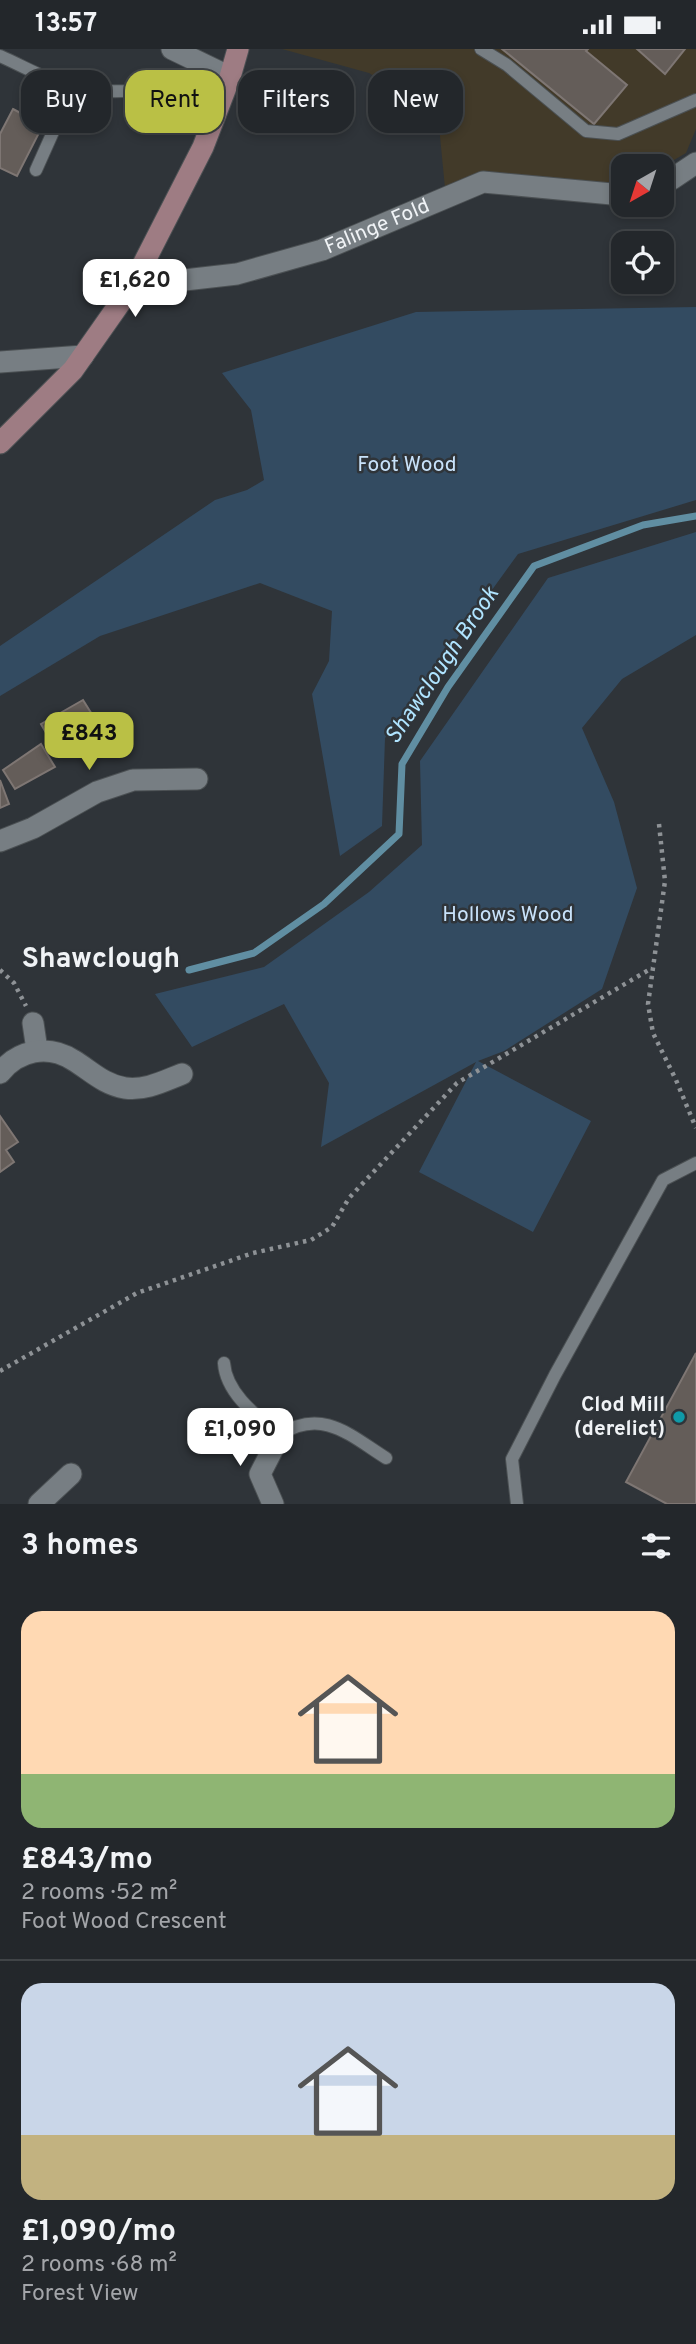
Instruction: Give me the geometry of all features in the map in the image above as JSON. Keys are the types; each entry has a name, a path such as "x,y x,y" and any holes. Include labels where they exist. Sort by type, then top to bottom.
{"main road":[{"path":"0,443 73,370 132,286 203,147 230,78 238,49"}],"street":[{"path":"172,49 230,78"},
{"path":"674,178 696,163"},
{"name":"Falinge Fold","path":"132,286 237,274 322,250 483,182 611,194"},
{"path":"0,362 83,356"},
{"path":"0,841 33,828 97,792 133,780 197,779"},
{"path":"33,1023 37,1050"},
{"path":"0,1073 25,1052 37,1050 70,1058 104,1081 125,1088 145,1088 182,1074"},
{"path":"273,1504 260,1475 280,1434"},
{"path":"39,1504 71,1474"}],"lane":[{"path":"481,49 508,65 586,131 618,134 696,100"},
{"path":"0,56 32,70"},
{"path":"111,90 230,78"},
{"path":"36,170 53,133"},
{"path":"517,1504 512,1459 555,1375 663,1180 696,1163"},
{"path":"224,1363 225,1373 249,1410 280,1434 300,1426 324,1422 386,1458"}],"path":[{"path":"659,824 665,881 648,1004 653,1033 696,1128"},
{"path":"0,1371 137,1293 253,1252 311,1240 332,1227 349,1198 457,1083 652,968"},
{"path":"0,970 13,983 33,1023"}],"shaded area":[{"path":"282,49 696,49 696,129 686,153 674,160 674,154 611,154 611,189 445,188 440,133 463,133 463,70 368,70 368,73"}],"green space":[{"name":"Foot Wood","path":"696,307 696,500 518,554 385,738 382,826 340,856 312,694 329,661 332,611 260,583 100,636 0,696 0,646 215,500 247,490 264,480 251,410 222,373 416,312"},
{"name":"Hollows Wood","path":"696,532 696,635 622,679 582,728 614,802 637,888 602,989 504,1051 478,1061 591,1121 533,1232 419,1172 476,1062 321,1147 329,1083 284,1004 192,1047 155,994 264,967 369,892 422,845 420,761 548,578"}],"building":[{"path":"502,49 588,49 586,51 627,85 594,124"},
{"path":"637,49 685,49 665,74"},
{"path":"13,109 21,113 21,133 39,133 17,176 0,168 0,134"},
{"path":"83,700 93,716 70,729 79,746 60,757 41,724"},
{"path":"41,744 55,767 15,789 3,770"},
{"path":"0,780 9,804 0,808"},
{"path":"0,1116 18,1142 6,1150 14,1162 0,1172"},
{"name":"Clod Mill (derelict)","path":"696,1353 696,1504 667,1504 626,1482"}],"waterway":[{"name":"Shawclough Brook","path":"189,970 254,953 324,904 399,834 402,764 448,687 534,566 643,525 696,516"}],"place":[{"name":"Clod Mill (derelict)","path":"679,1417"}],"district":[{"name":"Shawclough","path":"101,960"}]}
